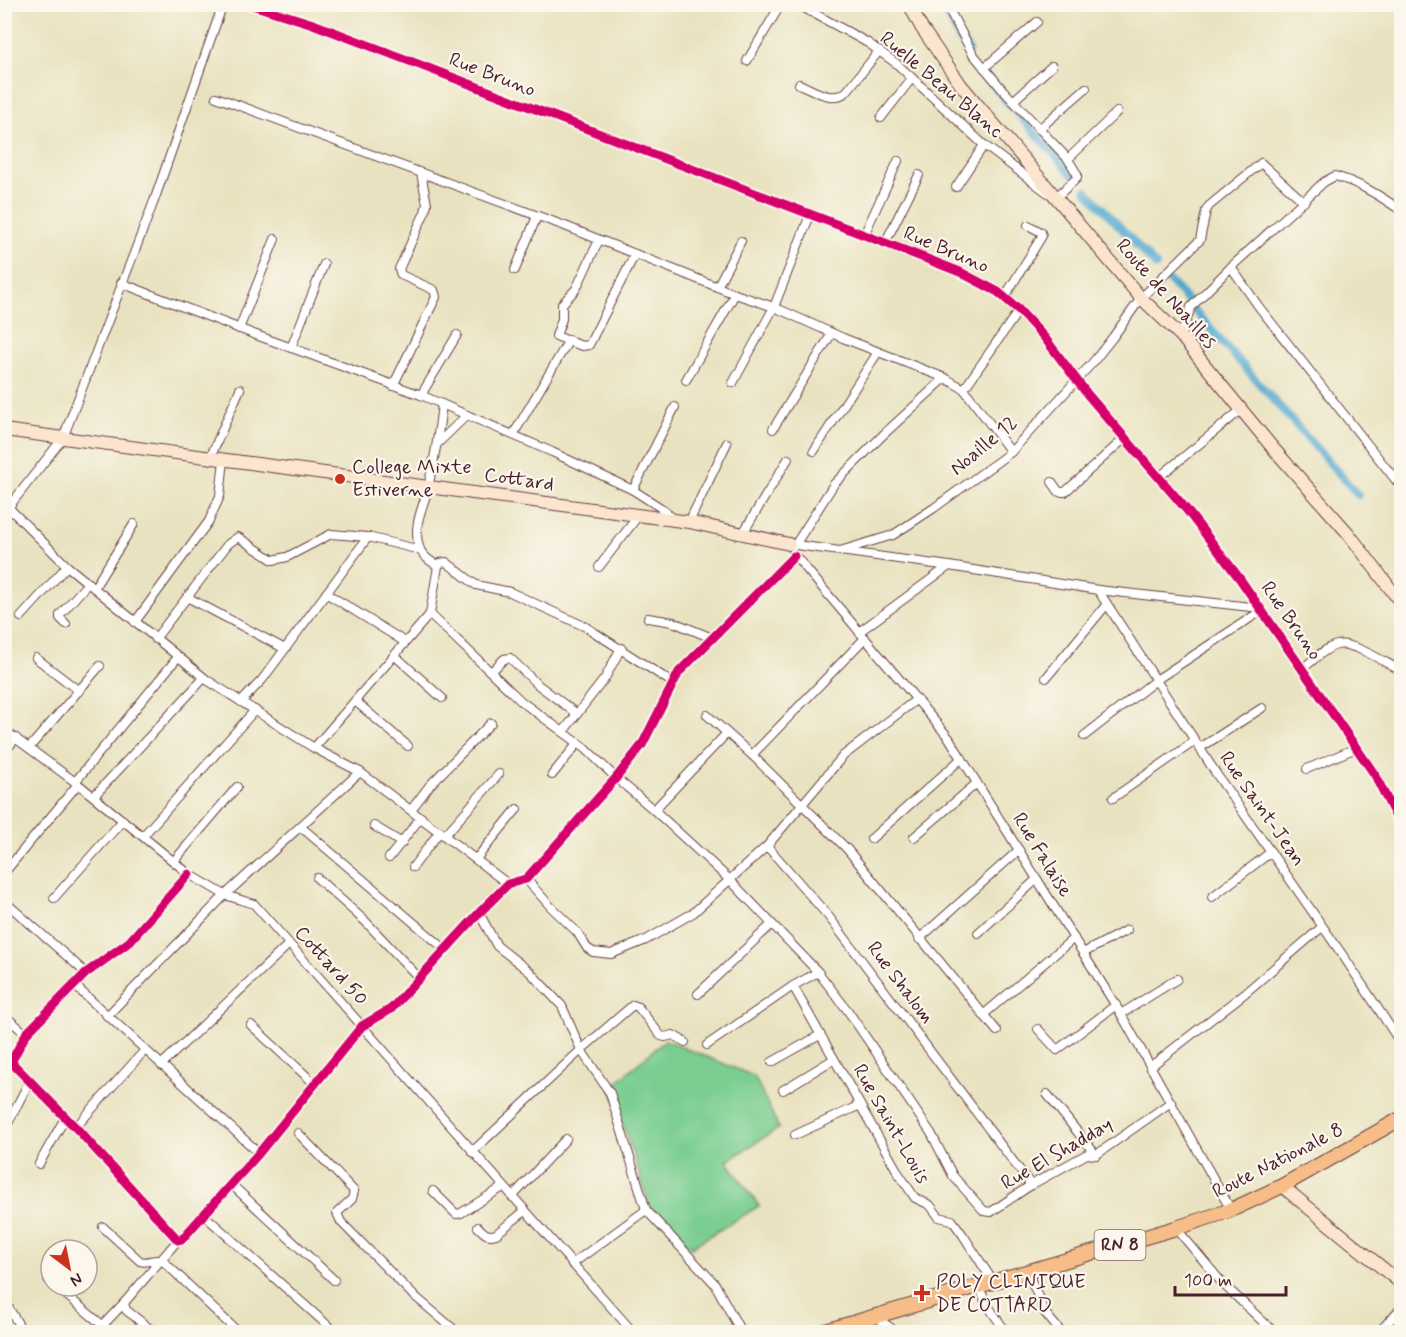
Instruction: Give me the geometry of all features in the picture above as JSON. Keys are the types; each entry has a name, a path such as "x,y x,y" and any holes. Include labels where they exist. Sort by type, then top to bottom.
{"main road":[{"name":"Route Nationale 8","path":"822,1332 1028,1273 1230,1210 1282,1186 1401,1118"}],"street":[{"path":"223,4 154,201 63,438 6,510 67,566 204,678 314,748 360,772 508,884"},
{"name":"Rue Bruno","path":"249,4 313,24 885,243 960,272 998,292 1019,310 1044,337 1076,380 1186,509 1261,609 1375,775 1401,829"},
{"path":"747,61 781,4"},
{"name":"Ruelle Beau Blanc","path":"796,4 879,51 912,78 984,145 1057,199"},
{"name":"Route de Noailles","path":"909,4 921,27 961,85 1140,298 1180,336 1348,533 1401,604"},
{"path":"946,4 968,46 984,68 1068,159 1077,174 1077,178 1057,199"},
{"path":"984,68 1037,22"},
{"path":"799,84 832,98 841,96 879,51"},
{"path":"1013,102 1053,66"},
{"path":"881,118 912,78"},
{"path":"1039,129 1086,88"},
{"path":"216,97 774,307 945,378 964,389 1011,452"},
{"path":"1068,159 1117,112"},
{"path":"956,188 984,145"},
{"path":"864,235 898,161"},
{"name":"Noaille 12","path":"840,551 893,535 1011,452 1113,338 1140,298 1200,240 1209,206 1261,163 1304,202"},
{"path":"393,386 436,297 434,290 401,275 399,269 427,204 421,173"},
{"path":"885,243 919,174"},
{"path":"1180,336 1191,307 1324,182 1335,176 1347,180 1373,192 1401,211"},
{"path":"733,383 774,307 810,215"},
{"path":"515,270 537,216"},
{"path":"1004,298 1042,236 1041,232 1028,225"},
{"path":"239,329 274,239"},
{"path":"599,240 576,289 561,306 562,319 555,335 582,346 589,345 635,254"},
{"path":"717,287 741,241"},
{"path":"291,348 324,264"},
{"path":"1231,267 1259,307 1401,488"},
{"path":"121,283 442,404 633,490 675,520"},
{"path":"686,380 735,294"},
{"path":"964,389 1019,310"},
{"path":"773,429 832,333"},
{"path":"421,396 457,335"},
{"path":"513,435 569,340"},
{"path":"814,451 878,352"},
{"path":"945,378 834,484 792,545 949,566 1098,590 1261,609"},
{"path":"210,458 240,389"},
{"path":"438,567 420,550 417,520 429,486 442,404"},
{"path":"633,490 675,407"},
{"path":"1159,477 1242,410"},
{"path":"437,444 467,416"},
{"name":"Cottard","path":"4,430 689,522 792,545"},
{"path":"1052,482 1059,492 1065,492 1125,438"},
{"path":"689,522 727,443"},
{"path":"743,533 788,459"},
{"path":"135,622 209,521 220,496 224,460"},
{"path":"599,567 638,516"},
{"path":"66,624 61,620 60,615 91,585 134,524"},
{"path":"155,639 228,544 238,537 273,560 302,550 327,535 368,537 420,550"},
{"path":"240,702 262,680 368,537"},
{"name":"Rue Falaise","path":"792,545 794,556 949,738 1116,1005 1230,1210"},
{"path":"103,1325 259,1153 362,1026 391,1009 508,884 526,879 642,746 673,683 685,665 794,556"},
{"path":"314,748 430,614 440,563 446,562 476,585 510,592 586,627 673,683"},
{"path":"21,617 67,566"},
{"path":"752,755 862,635 949,566"},
{"name":"Rue Saint-Jean","path":"1098,590 1198,745 1401,1045"},
{"path":"326,593 405,642"},
{"path":"187,597 285,649"},
{"path":"1046,678 1107,604"},
{"path":"1084,736 1156,680 1261,609"},
{"path":"430,614 522,702 578,743 731,881 818,972 708,1045"},
{"path":"648,618 674,622 712,638"},
{"path":"1302,669 1329,648 1340,644 1363,651 1401,671"},
{"path":"563,732 604,678 621,648"},
{"path":"394,655 442,698"},
{"path":"4,873 178,657"},
{"path":"36,658 79,691"},
{"path":"491,672 504,659 510,658 537,684 577,714"},
{"path":"29,748 100,666"},
{"path":"94,796 204,678"},
{"path":"526,879 593,952 610,954 646,940 693,914 731,881 767,846 843,756 916,699"},
{"path":"355,701 408,746"},
{"path":"1113,798 1262,708"},
{"path":"143,836 255,710"},
{"path":"707,715 752,755 846,849 997,1031"},
{"path":"411,810 430,785 491,723"},
{"name":"Cottard 50","path":"4,730 94,796 189,874 225,896 254,904 471,1152 633,1332"},
{"path":"654,810 727,733"},
{"path":"4,752 16,738"},
{"path":"552,775 578,743"},
{"path":"1307,769 1356,748"},
{"path":"871,839 962,758"},
{"path":"107,1016 225,896 360,772"},
{"path":"413,867 499,774"},
{"path":"914,837 977,783"},
{"path":"174,861 237,787"},
{"path":"476,859 517,809"},
{"path":"390,858 421,817"},
{"path":"54,898 123,820"},
{"path":"374,826 402,843"},
{"path":"301,827 446,950"},
{"name":"Rue Shalom","path":"767,846 829,917 1031,1185"},
{"path":"919,939 1019,850"},
{"path":"1212,897 1271,852"},
{"path":"4,1073 26,1034 86,973 129,942 189,874"},
{"path":"317,878 366,922 420,979"},
{"path":"978,933 1037,879"},
{"path":"4,901 86,973"},
{"path":"479,913 497,946 530,972 562,1006 581,1050 610,1093 646,1210 715,1284 741,1332"},
{"path":"698,994 772,924"},
{"path":"1150,1066 1245,993 1322,927"},
{"path":"1083,953 1127,930"},
{"path":"983,1015 1074,938"},
{"path":"161,1065 290,944"},
{"name":"Rue El Shadday","path":"818,972 848,1011 931,1133 953,1176 984,1211 989,1213 1031,1185 1087,1154 1096,1155 1171,1102"},
{"path":"1121,1014 1177,978"},
{"path":"74,985 259,1153"},
{"name":"Rue Saint-Louis","path":"793,987 915,1198 930,1205 939,1217 952,1220 994,1283"},
{"path":"471,1152 633,1005 638,1007 661,1036 677,1035 685,1042"},
{"path":"1038,1029 1057,1050 1116,1005"},
{"path":"4,1014 26,1034"},
{"path":"251,1025 316,1085"},
{"path":"772,1062 820,1035"},
{"path":"75,1128 145,1050"},
{"path":"783,1090 834,1059"},
{"path":"11,1062 178,1240"},
{"path":"4,1131 29,1082"},
{"path":"1047,1094 1096,1155"},
{"path":"795,1134 860,1105"},
{"path":"39,1164 65,1118"},
{"path":"298,1133 354,1191 352,1199 337,1213 341,1222 411,1293 457,1332"},
{"path":"512,1197 567,1139"},
{"path":"231,1184 334,1280"},
{"path":"1282,1186 1401,1284"},
{"path":"432,1191 453,1212 460,1213 503,1187"},
{"path":"572,1264 646,1210"},
{"path":"478,1227 490,1236 496,1234 525,1211"},
{"path":"204,1215 335,1332"},
{"path":"103,1227 140,1261 160,1260 238,1332"},
{"path":"1176,1228 1223,1284 1274,1332"},
{"path":"1028,1273 1045,1313 1061,1332"},
{"path":"979,1287 986,1303 1006,1332"},
{"path":"70,1298 111,1332"},
{"path":"4,1300 23,1332"},
{"path":"124,1304 126,1310 154,1332"},
{"path":"1379,1332 1401,1307"},
{"path":"876,1317 896,1332"}],"green space":[{"path":"665,1040 754,1076 779,1128 727,1161 759,1206 691,1247 651,1210 611,1087"}],"waterway":[{"path":"947,14 968,50"},
{"path":"989,79 1073,175"},
{"path":"1086,190 1156,266"},
{"path":"1169,281 1187,300"},
{"path":"1193,309 1358,495"}],"cycle path":[{"path":"249,4 313,24 927,259 960,272 998,292 1019,310 1044,337 1088,395 1186,509 1240,579 1375,775 1402,829"},
{"path":"189,874 129,942 86,973 26,1034 11,1062 79,1131 178,1240 182,1239 259,1153 362,1026 391,1009 508,884 526,879 616,778 642,745 679,672 794,556"}],"place":[{"name":"College Mixte Estiverne","path":"340,479"},
{"name":"POLY CLINIQUE DE COTTARD","path":"922,1293"}]}
